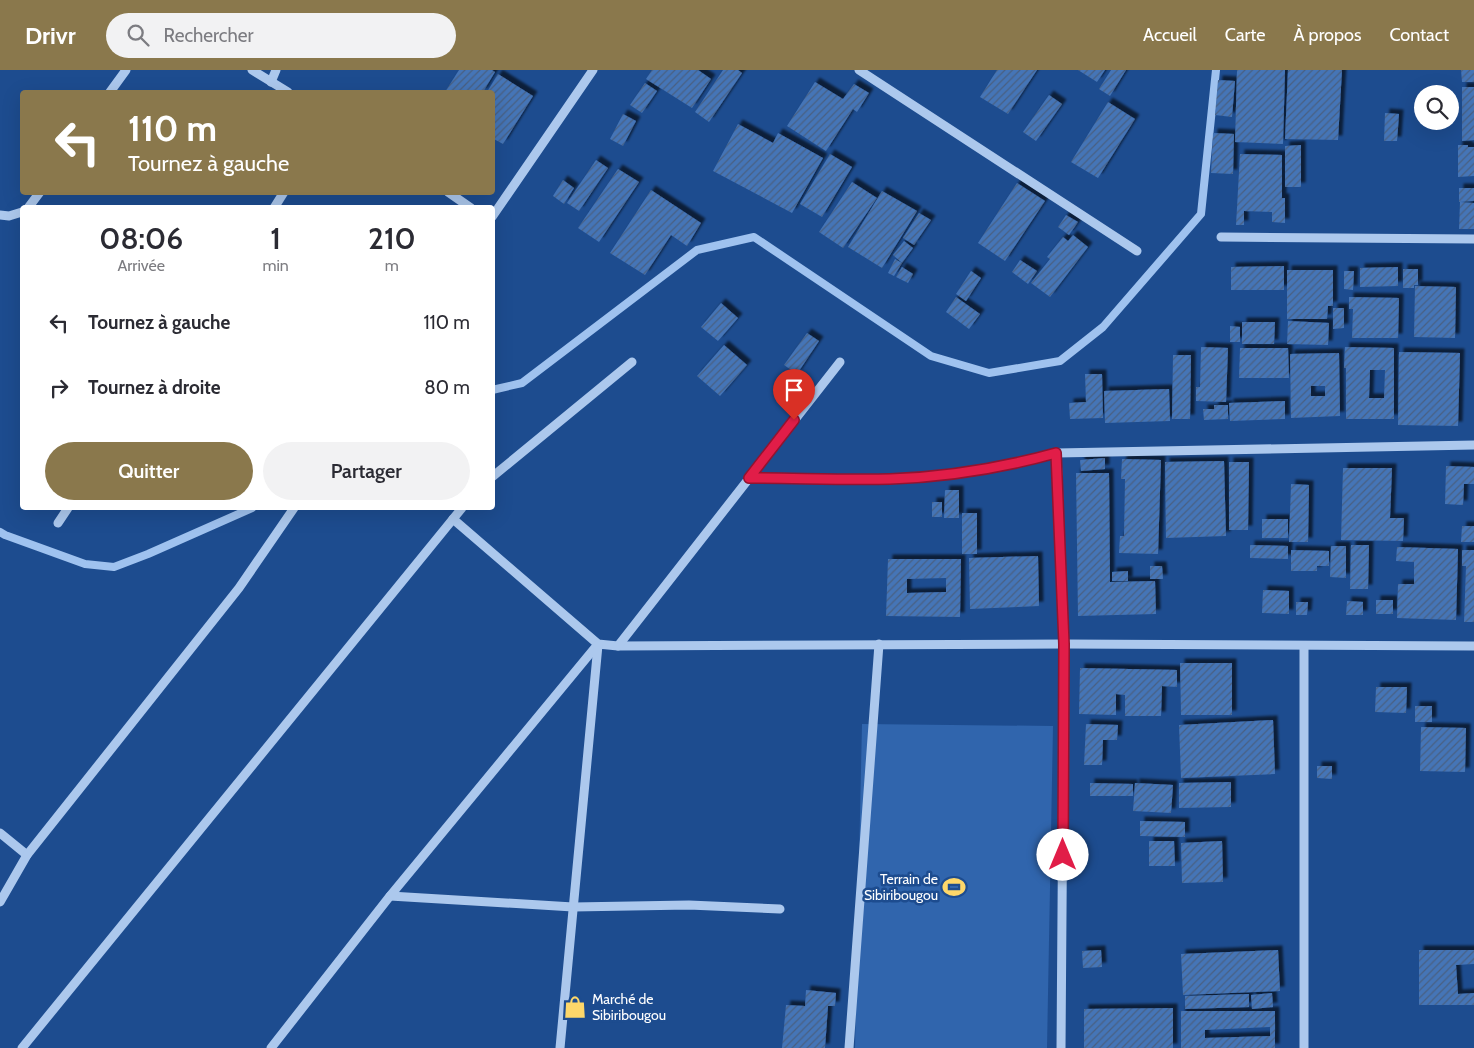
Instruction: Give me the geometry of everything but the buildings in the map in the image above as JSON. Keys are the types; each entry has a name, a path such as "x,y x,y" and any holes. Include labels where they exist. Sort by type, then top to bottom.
{"street":[{"path":"111,90 126,70"},
{"path":"252,70 285,90"},
{"path":"271,82 276,70"},
{"path":"495,213 593,70"},
{"path":"859,70 1137,251"},
{"path":"452,195 467,205"},
{"path":"0,215 9,216 20,213"},
{"path":"1221,237 1474,239"},
{"path":"495,475 632,362"},
{"path":"618,646 840,362"},
{"path":"749,478 892,479 961,473 1019,464 1056,453 1474,445"},
{"path":"1056,453 1064,644 1061,1048"},
{"path":"58,523 67,510"},
{"path":"0,902 27,855 239,588 293,510"},
{"path":"22,1048 460,510"},
{"path":"453,519 598,644 618,646 879,644 1474,646"},
{"path":"271,1048 390,896 598,644"},
{"path":"560,1048 598,644"},
{"path":"849,1048 879,644"},
{"path":"1304,646 1304,1048"},
{"path":"0,833 27,855"},
{"path":"390,896 573,907 689,905 780,909"}],"shaded area":[{"name":"Terrain de Sibiribougou","path":"862,724 1053,726 1047,1048 855,1048"}],"waterway":[{"path":"495,389 522,383 697,250 754,237 931,356 989,373 1060,361 1103,327 1201,214 1216,70"},
{"path":"0,532 85,564 114,567 247,510"}],"place":[{"name":"Terrain de Sibiribougou","path":"954,887"},
{"name":"Marché de Sibiribougou","path":"575,1007"}],"route":[{"path":"794,420 749,478 892,479 961,473 1019,464 1056,453 1064,644 1063,855"}]}
